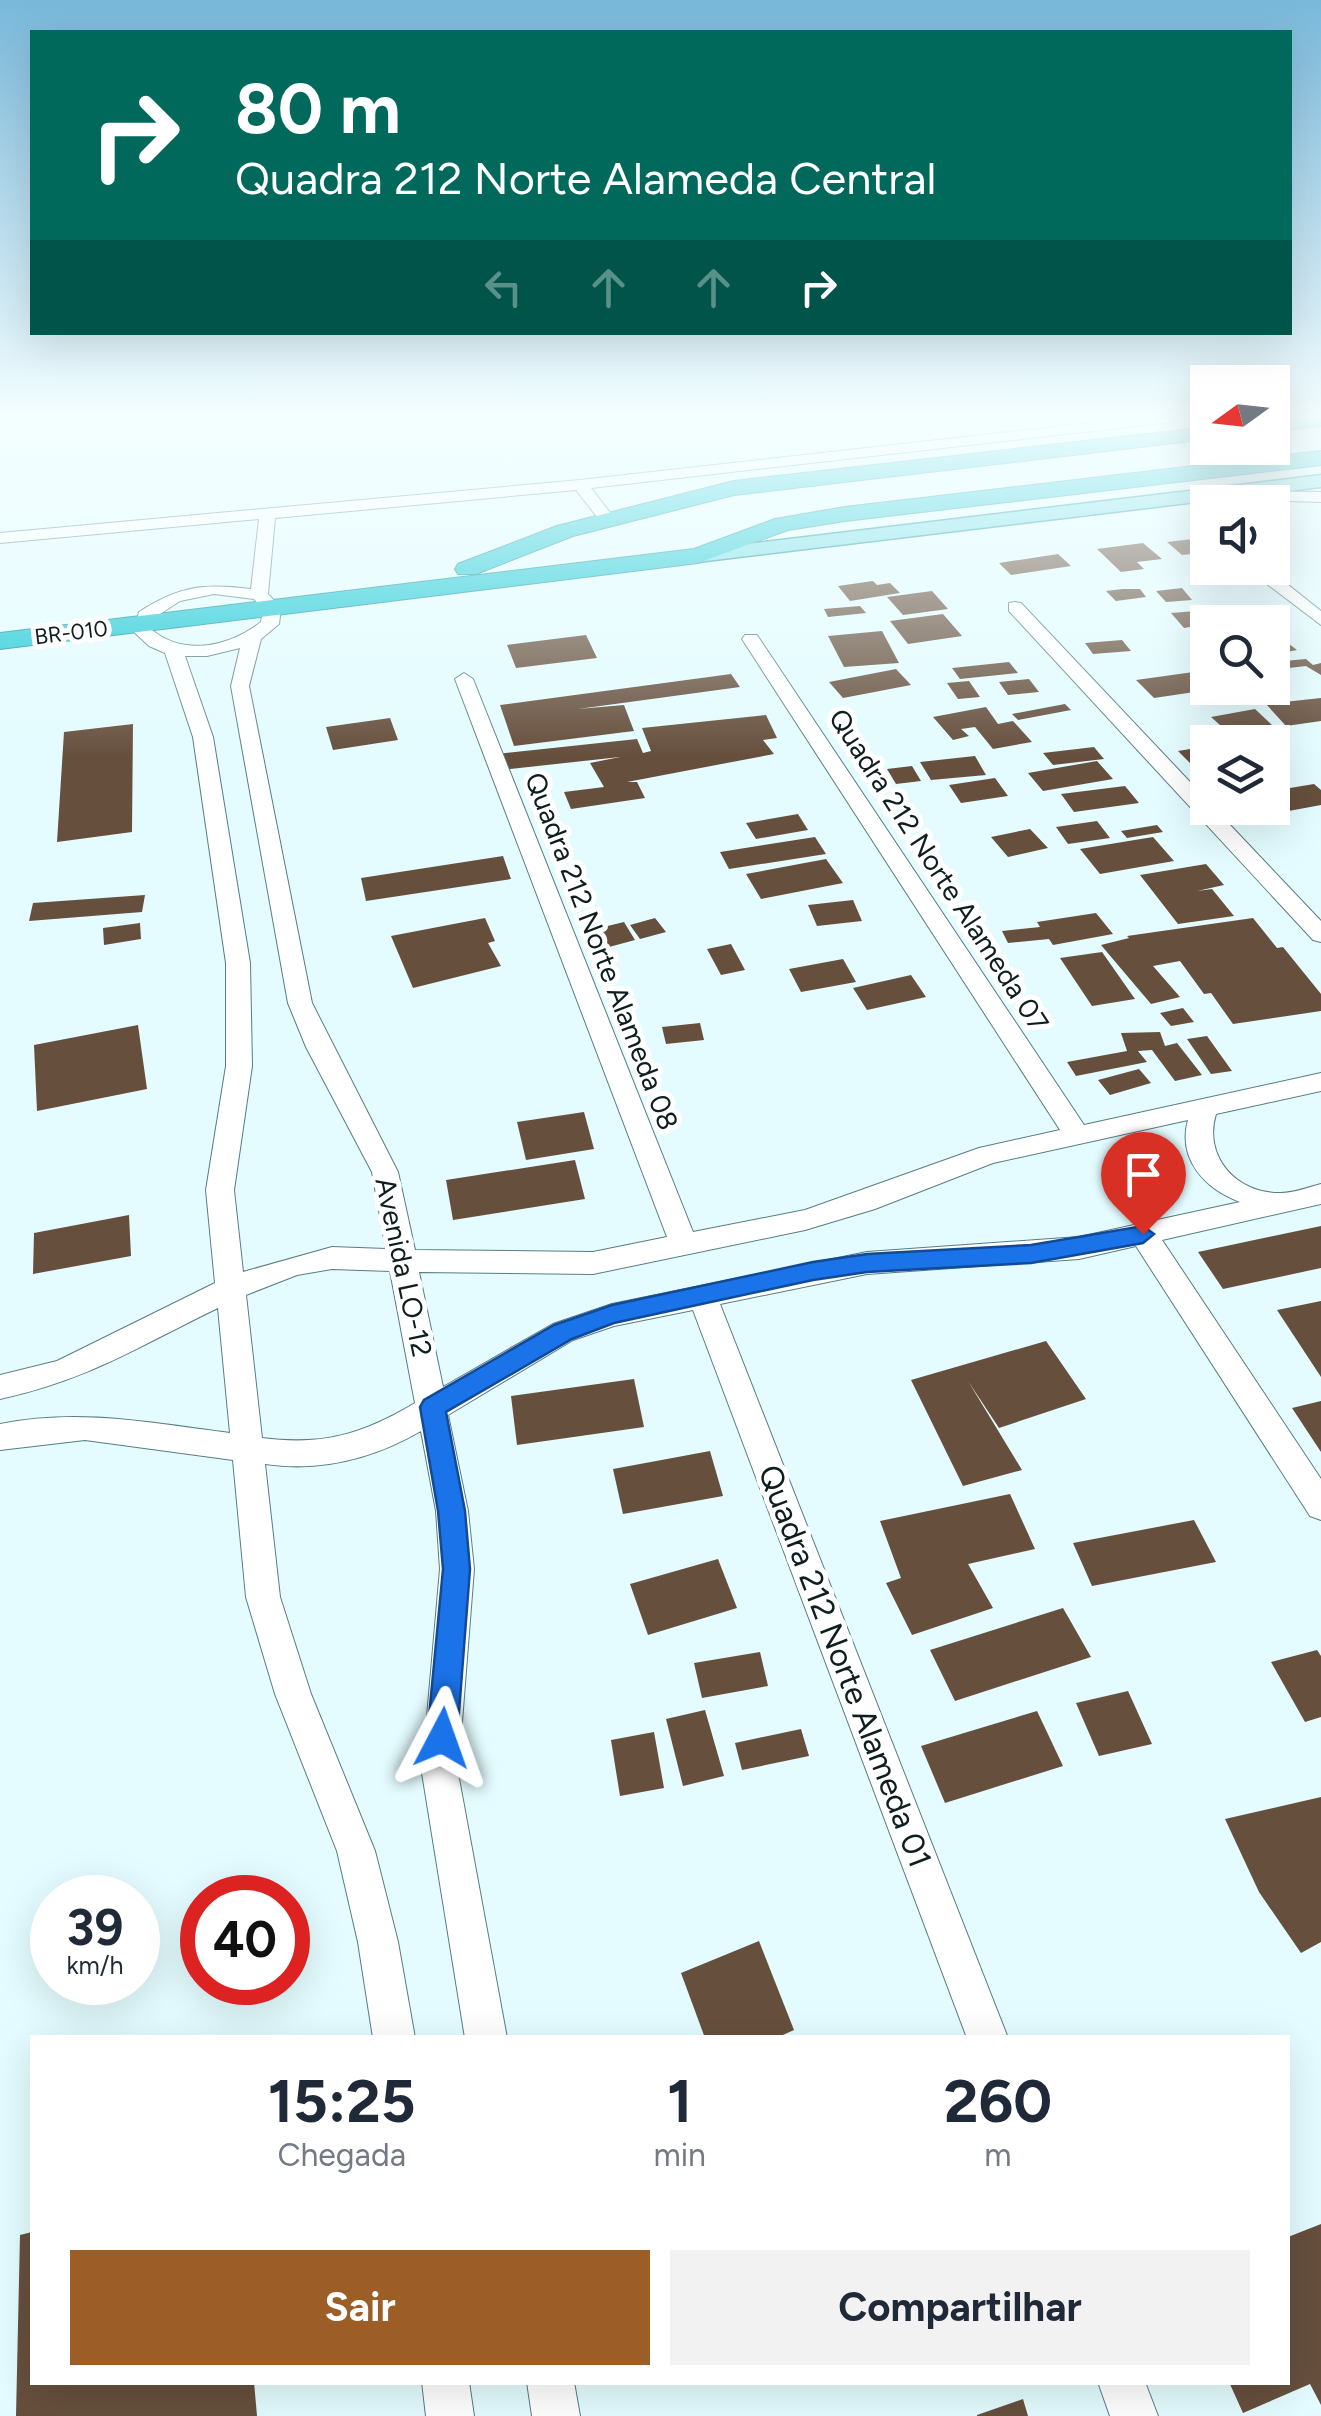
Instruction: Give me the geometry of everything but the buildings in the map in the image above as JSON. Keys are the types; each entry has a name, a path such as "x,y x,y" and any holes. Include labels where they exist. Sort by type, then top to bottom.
{"highway":[{"path":"410,591 569,531"},
{"path":"410,591 698,556 764,531"},
{"path":"565,532 576,556 604,567"},
{"name":"BR-010","path":"0,641 93,630 147,616 261,618 365,596 410,591"},
{"path":"39,636 166,647"}],"main road":[{"path":"698,556 903,531"}],"street":[{"path":"0,538 88,531"},
{"name":"Avenida LO-12","path":"266,531 261,618 240,686 300,1003 314,1041 374,1142 385,1172 452,1511 456,1569 442,1738 442,1794 485,2035"},
{"path":"1279,585 1321,620"},
{"path":"1015,607 1321,935"},
{"path":"147,616 150,639 166,647 213,649 261,618"},
{"name":"Quadra 212 Norte Alameda 07","path":"750,639 1076,1134"},
{"path":"166,647 186,676 204,736 239,976 239,1066 220,1190 268,1618 293,1694 356,1851 378,1942 394,2035"},
{"name":"Quadra 212 Norte Alameda 08","path":"464,679 684,1245"},
{"path":"0,1387 63,1373 274,1269 299,1262 332,1258 570,1265 684,1245 805,1220 865,1202 988,1154 1321,1082"},
{"path":"1205,1108 1196,1129 1200,1156 1208,1169 1236,1191 1280,1202"},
{"path":"0,1437 85,1426 303,1456 354,1448 381,1439 563,1332 612,1314 867,1263 1031,1254 1143,1234 1321,1194"},
{"path":"1143,1234 1321,1506"},
{"name":"Quadra 212 Norte Alameda 01","path":"702,1294 987,2035"},
{"path":"445,2385 450,2416"},
{"path":"551,2385 556,2416"},
{"path":"1122,2385 1134,2416"}],"route":[{"path":"442,1738 456,1569 452,1511 433,1407 563,1332 612,1314 813,1271 867,1263 1031,1254 1143,1234"}]}
